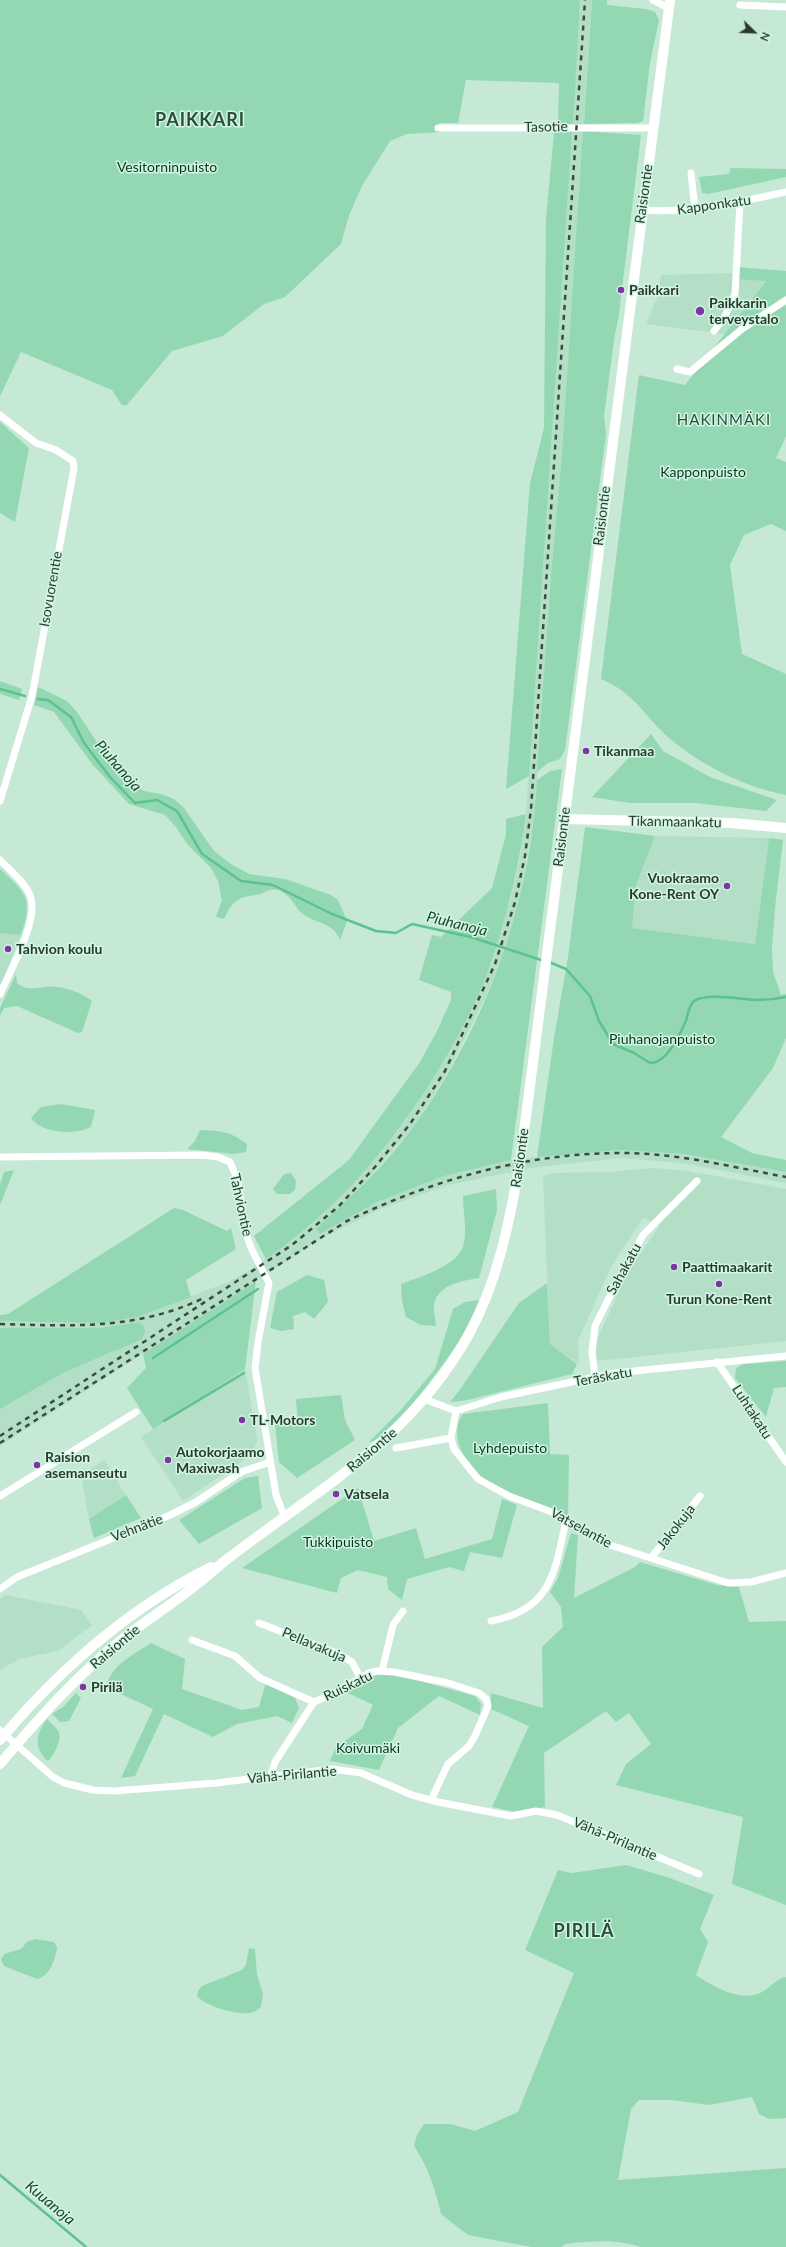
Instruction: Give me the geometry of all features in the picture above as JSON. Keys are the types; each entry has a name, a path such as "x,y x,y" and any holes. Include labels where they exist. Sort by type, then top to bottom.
{"main road":[{"name":"Raisiontie","path":"0,1764 16,1744 52,1706 106,1653 196,1585 226,1560 285,1518 379,1446 424,1399 468,1336 491,1287 503,1249 520,1163 642,210 670,4"},
{"name":"Tikanmaankatu","path":"564,819 731,823 786,828"},
{"name":"Raisiontie","path":"2,1735 78,1659 112,1630 162,1594 226,1560"}],"street":[{"path":"653,0 670,4"},
{"path":"740,5 786,7"},
{"name":"Tasotie","path":"438,128 653,128"},
{"path":"691,174 695,209"},
{"name":"Kapponkatu","path":"642,210 664,212 695,209 740,202 786,192"},
{"path":"714,331 725,316 735,294 740,202"},
{"path":"677,369 690,372 742,329 786,300"},
{"name":"Isovuorentie","path":"0,415 36,443 67,456 73,461 74,468 32,696 0,800"},
{"path":"0,860 25,886 30,896 32,907 31,920 0,994"},
{"name":"Tahviontie","path":"0,1157 211,1156 230,1162 238,1181 245,1230 251,1248 269,1283 258,1342 255,1368 276,1495 285,1518"},
{"name":"Sahakatu","path":"595,1377 592,1352 595,1326 608,1298 643,1235 697,1181"},
{"name":"Teräskatu","path":"456,1411 501,1398 614,1373 786,1356"},
{"name":"Luhtakatu","path":"718,1362 786,1462"},
{"path":"396,1448 451,1438 456,1411 424,1399"},
{"path":"0,1496 136,1412"},
{"name":"Vatselantie","path":"451,1438 460,1458 484,1484 508,1496 542,1507 566,1520 585,1533 607,1544 728,1583 751,1582 786,1573"},
{"name":"Vehnätie","path":"0,1589 17,1577 168,1516 196,1502 241,1472 270,1462"},
{"name":"Jakokuja","path":"651,1558 700,1496"},
{"path":"491,1621 504,1619 540,1599 555,1573 566,1520"},
{"path":"382,1671 394,1624 403,1611"},
{"name":"Pellavakuja","path":"259,1623 337,1653 352,1662 360,1677"},
{"path":"192,1640 234,1656 260,1678 314,1702"},
{"name":"Ruiskatu","path":"271,1775 276,1762 314,1702 328,1696 360,1677 382,1671 448,1683 479,1693 486,1699 488,1706 475,1736 469,1746 448,1764 431,1800"},
{"name":"Vähä-Pirilantie","path":"2,1735 16,1744 53,1777 64,1783 93,1790 114,1791 216,1783 271,1775 346,1770 368,1775 412,1795 431,1800 511,1816 536,1811 557,1815 698,1874"}],"shaded area":[{"path":"580,0 592,0 562,453 551,576 535,811 519,903 498,968 484,1000 448,1072 414,1126 320,1234 377,1202 444,1176 511,1160 537,1157 620,1150 684,1154 786,1172 786,1183 683,1163 621,1158 537,1167 448,1185 380,1209 322,1238 0,1446 0,1409 61,1374 111,1353 138,1322 100,1328 0,1328 0,1321 102,1323 137,1317 228,1282 250,1270 312,1224 377,1157 405,1122 438,1069 478,997 510,901 520,858 526,814"},
{"path":"737,273 736,279 766,280 725,334 646,324 657,298 661,275"},
{"path":"655,836 769,838 755,944 631,928 636,885"},
{"name":"Tahvion koulu","path":"0,933 21,935 0,987"},
{"path":"653,1168 688,1171 786,1189 786,1341 597,1361 596,1342 627,1274 660,1225 643,1218 612,1265 578,1340 579,1364 550,1344 543,1176 554,1173 609,1172"},
{"path":"245,1369 257,1439 253,1454 183,1501 141,1437"},
{"path":"104,1460 126,1495 89,1519 81,1475"},
{"path":"5,1595 81,1610 92,1625 58,1651 19,1659 0,1670 0,1599"}],"green space":[{"name":"Vesitorninpuisto","path":"0,0 580,0 573,124 558,125 559,83 466,80 458,123 439,123 440,132 407,134 390,141 362,186 349,215 341,244 285,297 264,304 223,336 172,351 126,406 121,404 112,390 21,352 0,396"},
{"path":"592,0 607,0 607,5 646,9 655,12 659,20 650,63 643,121 637,123 584,124"},
{"path":"572,131 529,776 506,789 530,483 544,428 546,219 554,133"},
{"path":"583,131 641,135 618,321 615,333 604,416 606,434 565,750 560,759 548,763 537,772 551,576 562,453"},
{"path":"730,168 786,169 786,177 708,194 702,193 699,177 729,174"},
{"name":"Kapponpuisto","path":"737,267 786,271 786,436 776,458 786,462 786,531 771,524 744,535 730,565 742,654 786,674 786,795 754,787 709,766 681,748 669,738 623,691 601,679 639,375 685,385 766,281 736,279"},
{"path":"0,422 29,448 15,522 0,513"},
{"path":"0,681 22,689 19,700 0,694"},
{"path":"38,687 67,701 77,712 96,741 132,784 144,791 161,794 174,799 184,808 214,851 231,864 249,874 285,879 331,895 338,900 347,921 340,940 334,930 325,924 304,915 287,895 278,890 269,890 261,894 244,897 236,901 230,907 224,919 216,917 222,900 218,881 211,868 187,844 176,827 165,815 129,804 93,765 54,712 34,705"},
{"path":"651,734 663,751 710,777 777,800 766,811 695,803 630,803 592,797"},
{"path":"562,769 511,1160 444,1176 377,1202 320,1234 316,1229 368,1180 392,1154 414,1126 440,1088 463,1047 483,1005 500,962 514,917 525,872 533,826 537,780 550,771"},
{"path":"526,814 518,865 510,898 487,973 477,998 458,1036 437,1073 388,1142 361,1175 332,1205 300,1233 266,1259 254,1236 349,1160 420,1062 437,1031 451,1000 451,992 419,980 432,935 441,937 492,888 506,835 506,819"},
{"name":"Piuhanojanpuisto","path":"585,827 655,836 636,885 632,928 755,944 769,838 783,840 772,948 773,972 781,995 786,994 786,1038 773,1068 721,1137 752,1153 786,1160 786,1172 684,1154 620,1150 537,1157 554,1038 568,957"},
{"path":"0,869 22,891 25,898 27,913 21,935 0,933"},
{"path":"16,974 17,983 27,988 52,986 71,990 89,998 92,1001 82,1032 78,1033 17,1006 4,1008 0,1016 0,1008"},
{"path":"61,1104 95,1110 91,1127 84,1130 59,1132 43,1127 31,1118 41,1107"},
{"path":"200,1130 220,1131 235,1136 247,1144 246,1152 234,1154 187,1149 195,1141"},
{"path":"14,1170 0,1205 0,1184 4,1172"},
{"path":"291,1173 296,1181 295,1190 290,1194 277,1194 273,1189 284,1174"},
{"path":"496,1189 497,1210 479,1278 459,1282 441,1292 434,1304 436,1326 421,1325 406,1317 402,1301 401,1284 438,1270 455,1258 461,1251 465,1238 463,1196"},
{"path":"174,1208 183,1210 227,1231 231,1228 236,1249 186,1280 191,1297 137,1317 102,1323 0,1321 0,1315 8,1314"},
{"path":"307,1275 324,1280 328,1302 314,1319 305,1312 293,1316 294,1329 281,1331 270,1328 277,1292"},
{"path":"256,1281 245,1369 153,1429 127,1388 146,1368 143,1354"},
{"path":"547,1283 550,1344 577,1364 572,1374 468,1400 450,1402 519,1303"},
{"path":"479,1300 459,1341 417,1399 378,1439 369,1442 400,1411 435,1369 453,1309 465,1302"},
{"path":"138,1322 143,1325 145,1332 142,1339 61,1374 0,1409 0,1328 100,1328"},
{"path":"786,1361 786,1387 774,1388 766,1417 735,1378 736,1368 744,1364"},
{"path":"341,1395 345,1420 355,1440 297,1478 279,1462 275,1424 298,1424 296,1399"},
{"name":"Lyhdepuisto","path":"548,1403 550,1454 569,1455 568,1516 510,1493 483,1478 475,1471 462,1453 457,1433 458,1423 463,1414"},
{"path":"258,1476 262,1508 199,1544 179,1520 245,1478"},
{"name":"Tukkipuisto","path":"358,1488 374,1541 416,1528 425,1559 492,1539 502,1499 517,1505 502,1558 470,1552 464,1571 449,1567 407,1579 402,1600 388,1589 387,1577 358,1570 341,1578 337,1593 242,1568"},
{"path":"126,1495 141,1518 94,1538 89,1519"},
{"path":"571,1533 578,1535 574,1598 635,1567 640,1562 717,1585 739,1587 749,1622 786,1621 786,1905 732,1884 743,1817 616,1785 626,1764 651,1744 629,1713 616,1722 606,1711 544,1753 545,1807 517,1812 492,1807 529,1726 491,1709 491,1693 543,1708 542,1647 563,1627 561,1607 550,1592 558,1578"},
{"path":"151,1643 185,1659 182,1689 242,1710 259,1707 266,1682 295,1698 299,1708 292,1723 277,1716 237,1724 213,1737 164,1714 135,1776 121,1778 153,1709 106,1687 113,1673 124,1661"},
{"name":"Koivumäki","path":"378,1673 394,1674 475,1696 481,1704 480,1715 439,1696 398,1728 379,1770 330,1761 336,1747 362,1729 373,1705 346,1692 367,1678"},
{"path":"76,1693 81,1698 69,1721 60,1722 52,1714 63,1707"},
{"path":"47,1719 59,1734 59,1742 53,1755 48,1761 43,1756 38,1746 40,1730"},
{"path":"626,1865 667,1877 714,1895 700,1929 708,1942 696,1975 719,1989 745,1996 762,1992 779,1979 786,1977 786,2118 769,2119 759,2114 752,2097 709,2105 671,2100 639,2100 631,2109 618,2180 786,2168 786,2247 641,2247 631,2244 603,2241 565,2244 562,2247 531,2247 468,2235 441,2214 431,2179 414,2146 417,2135 424,2124 451,2124 475,2131 518,2112 574,1973 525,1950 558,1870 572,1873"},
{"path":"35,1939 54,1942 57,1948 51,1967 45,1975 37,1979 4,1966 1,1960 4,1954 21,1949 27,1942"},
{"path":"249,1948 255,1949 257,1975 263,1994 261,2007 255,2011 247,2013 232,2012 215,2007 201,2000 197,1996 198,1991 202,1986 242,1970 246,1965"}],"waterway":[{"name":"Piuhanoja","path":"0,689 25,696"},
{"name":"Piuhanoja","path":"38,699 48,700 71,717 84,743 110,777 135,803 157,800 177,811 202,854 241,881 273,885 332,914 376,931 396,933 412,924 471,937 544,961"},
{"name":"Piuhanoja","path":"549,962 566,969 590,996 599,1021 613,1044 634,1053 650,1063 656,1062 667,1054 676,1042 686,1021 690,1006 694,1001 700,998 725,997 758,1000 786,997"},
{"path":"153,1358 258,1289"},
{"path":"164,1421 244,1373"},
{"name":"Kuuanoja","path":"0,2175 86,2247"}],"railway":[{"path":"0,1436 292,1245 339,1206 375,1167 410,1124 445,1071 495,964 515,902 525,856 531,809 585,0"},
{"path":"0,1443 347,1221 379,1206 446,1181 515,1164 550,1158 585,1154 621,1153 663,1155 684,1158 786,1177"},
{"path":"0,1324 79,1325 129,1321 154,1316 204,1298"}],"place":[{"name":"Paikkari","path":"621,290"},
{"name":"Paikkarin terveystalo","path":"700,311"},
{"name":"Tikanmaa","path":"586,751"},
{"name":"Vuokraamo Kone-Rent OY","path":"727,886"},
{"name":"Tahvion koulu","path":"8,949"},
{"name":"Paattimaakarit","path":"674,1267"},
{"name":"Turun Kone-Rent","path":"719,1284"},
{"name":"TL-Motors","path":"242,1420"},
{"name":"Autokorjaamo Maxiwash","path":"168,1460"},
{"name":"Raision asemanseutu","path":"37,1465"},
{"name":"Vatsela","path":"336,1494"},
{"name":"Pirilä","path":"83,1687"}],"district":[{"name":"PAIKKARI","path":"200,120"},
{"name":"HAKINMÄKI","path":"724,420"},
{"name":"PIRILÄ","path":"584,1931"}]}
